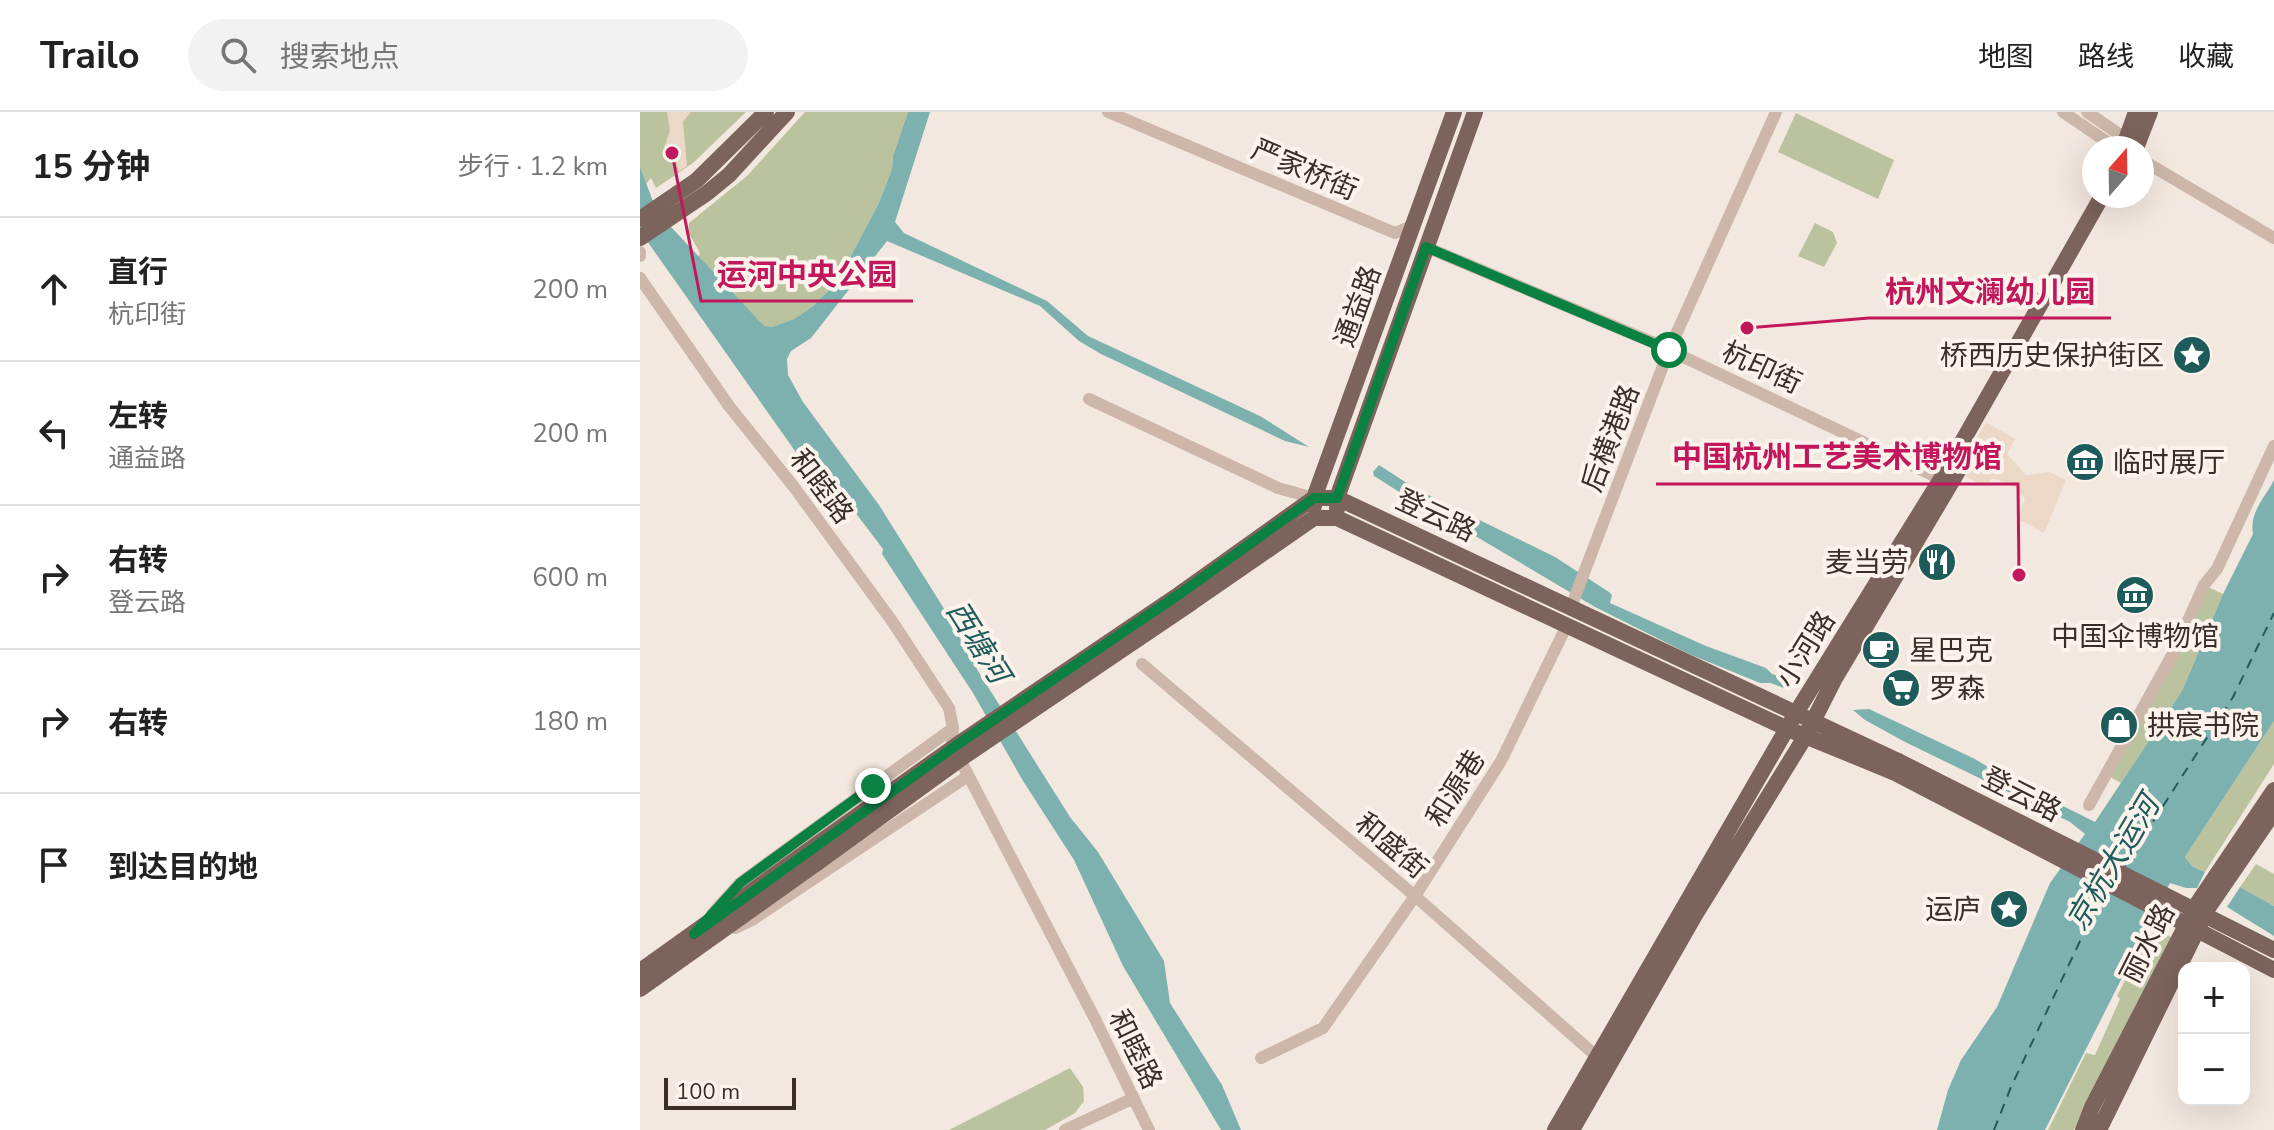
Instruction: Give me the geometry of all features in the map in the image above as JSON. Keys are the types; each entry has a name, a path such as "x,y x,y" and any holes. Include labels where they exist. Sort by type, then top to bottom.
{"main road":[{"path":"640,238 702,187 766,112"},
{"path":"640,219 729,175 787,112"},
{"name":"通益路","path":"1314,518 1314,498 1454,112"},
{"name":"通益路","path":"1337,518 1337,498 1475,112"},
{"path":"2129,136 2136,112"},
{"path":"2133,136 2150,112"},
{"name":"小河路","path":"1572,1130 1603,1062 1796,713 1941,479 2095,208"},
{"name":"小河路","path":"1555,1130 1603,1062 1809,729 1834,680 1946,493 2105,208"},
{"path":"1186,598 1314,498"},
{"name":"登云路","path":"1314,498 1337,498 1574,601 1796,713 1809,729"},
{"path":"640,989 697,940 813,857 961,742 1314,518"},
{"name":"登云路","path":"1314,518 1337,518 1788,729 1809,729 1896,767 2274,950"},
{"name":"登云路","path":"1896,767 2274,970"},
{"name":"丽水路","path":"2233,862 2274,790"},
{"name":"丽水路","path":"2083,1130 2092,1107 2202,906 2274,812"},
{"name":"丽水路","path":"2099,1130 2202,906"},
{"path":"640,971 697,940"}],"street":[{"name":"严家桥街","path":"1108,112 1395,233"},
{"name":"后横港路","path":"1574,601 1669,350 1776,112"},
{"path":"2063,112 2107,136"},
{"path":"2087,112 2115,136"},
{"path":"2154,167 2274,238"},
{"path":"1402,257 1395,233 1414,225"},
{"name":"杭印街","path":"1426,247 1669,350 1941,479"},
{"name":"和睦路","path":"640,278 729,406 794,487 892,621 949,708 952,744 1149,1130"},
{"path":"1089,399 1278,488 1314,498"},
{"path":"2089,805 2175,650 2204,585 2217,569 2274,446"},
{"name":"和源巷","path":"1261,1058 1323,1028 1415,896 1501,761 1567,625"},
{"name":"和盛街","path":"1142,664 1415,896 1603,1062"},
{"path":"697,940 740,883 953,728"},
{"path":"697,940 752,920 968,776"},
{"path":"1065,1130 1134,1098"}],"green space":[{"path":"640,112 746,112 693,163 656,188 651,178 646,184 640,167"},
{"path":"805,112 908,112 878,205 846,265 813,306 794,319 764,327 698,258 700,253 688,232 689,223 747,176"},
{"path":"1796,113 1894,160 1878,199 1778,152"},
{"path":"1815,223 1833,232 1837,243 1824,267 1798,256"},
{"path":"2204,585 2223,594 2182,691 2121,783 2107,775"},
{"path":"2274,721 2274,764 2205,872 2193,867 2185,857"},
{"path":"2256,864 2274,874 2274,906 2240,887"},
{"path":"2156,929 2171,937 2074,1130 2048,1130 2086,1053 2095,1055 2120,999 2117,996 2141,949"},
{"path":"1070,1068 1083,1087 1084,1101 1075,1113 1045,1130 949,1130"}],"shaded area":[{"path":"667,112 691,112 683,122 687,166 679,171 673,153 664,148 670,130"},
{"path":"1986,422 2015,439 2007,454 2026,475 2049,472 2066,480 2044,533 2018,519 2025,499 2017,488 1993,478 1984,486 1957,472"}],"water":[{"path":"908,112 930,112 895,222 904,233 1047,301 1088,336 1260,416 1309,447 1285,441 1101,354 1079,341 1040,306 887,241 811,338 791,351 787,359 788,375 803,402 879,505 943,607 978,671 1070,817 1098,852 1164,961 1170,1003 1222,1085 1241,1130 1221,1130 1123,966 1074,860 1023,781 973,693 882,554 883,549 817,462 807,468 640,231 640,167 657,212 764,326 772,327 794,319 828,291 846,265 878,205"},
{"path":"1379,465 1416,489 1555,557 1609,592 1612,595 1610,603 1706,646 1766,668 1781,683 1760,683 1689,654 1595,607 1450,524 1374,476 1373,472"},
{"name":"京杭大运河","path":"2274,480 2274,721 2185,857 2193,867 2205,872 2197,888 2170,883 2045,1130 1937,1130 1948,1090 1961,1060 1997,1007 2050,883 2085,834 2070,822 1905,742 1853,710 1869,709 1975,759 2095,822 2182,691 2223,594 2253,534 2256,512"},
{"path":"2240,887 2274,906 2274,936 2227,907"}],"waterway":[{"path":"1770,678 1786,684"}],"ferry route":[{"path":"2124,867 2233,697 2274,613"},
{"path":"1994,1130 2011,1087 2090,920 2108,892"}],"place":[{"name":"运河中央公园","path":"672,153"},
{"name":"杭州文澜幼儿园","path":"1747,328"},
{"name":"桥西历史保护街区","path":"2192,355"},
{"name":"临时展厅","path":"2085,462"},
{"name":"麦当劳","path":"1937,562"},
{"name":"中国杭州工艺美术博物馆","path":"2019,575"},
{"name":"中国伞博物馆","path":"2135,595"},
{"name":"星巴克","path":"1881,650"},
{"name":"罗森","path":"1901,688"},
{"name":"拱宸书院","path":"2119,725"},
{"name":"运庐","path":"2009,909"}],"route":[{"path":"873,786 740,883 694,934 961,742 1181,593 1314,498 1337,498 1426,247 1669,350"}],"water label":[{"name":"西塘河","path":"978,642"}]}
